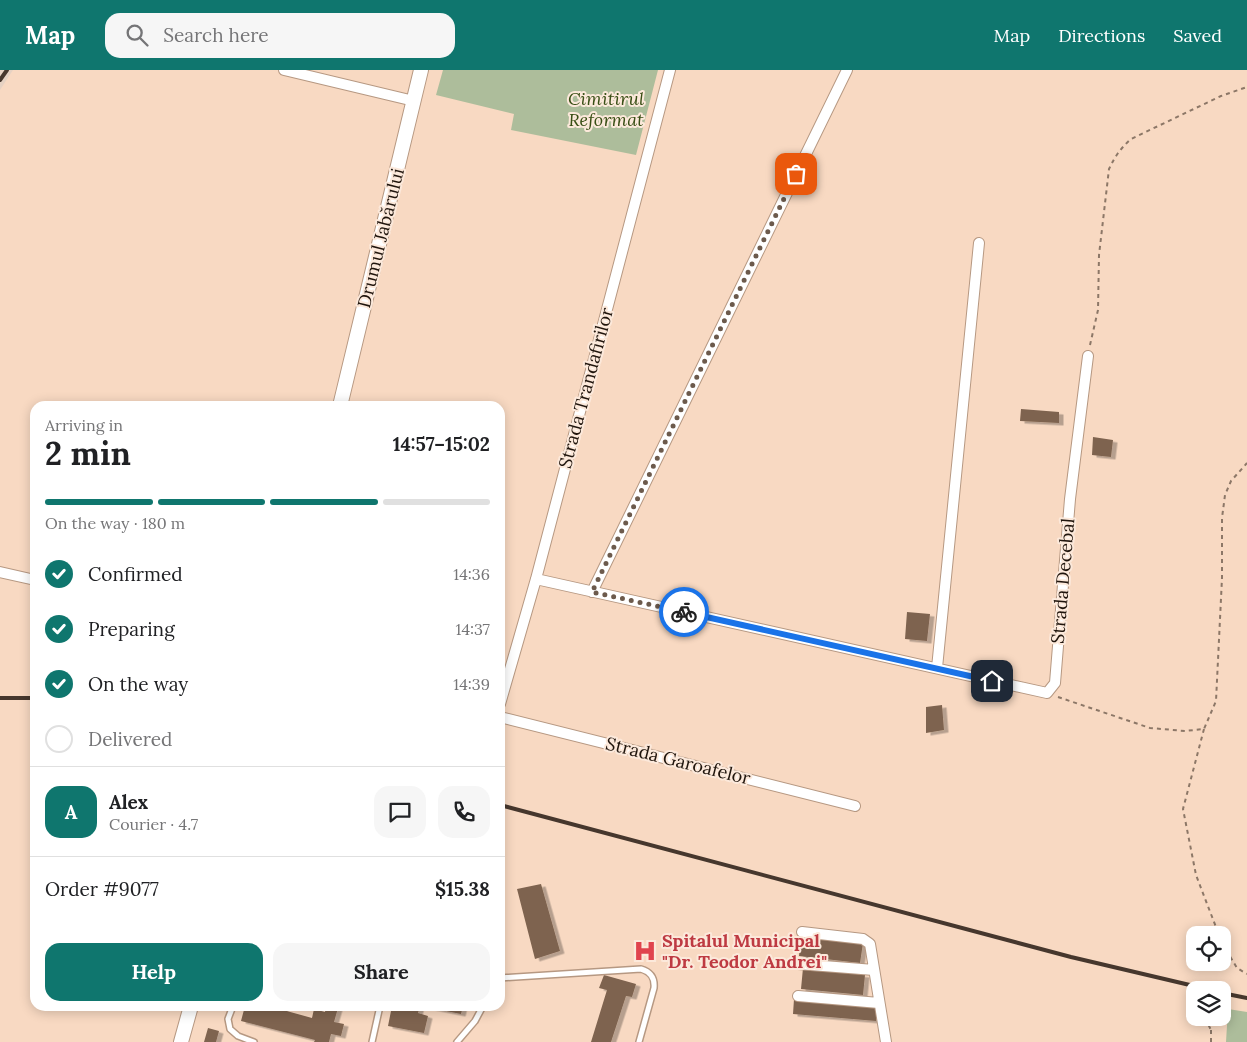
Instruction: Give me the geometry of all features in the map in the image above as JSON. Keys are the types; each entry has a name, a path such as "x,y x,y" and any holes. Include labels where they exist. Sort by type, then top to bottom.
{"main road":[{"name":"Drumul Jabărului","path":"341,401 421,70"},
{"path":"181,1042 190,1011"}],"street":[{"path":"284,70 414,101"},
{"name":"Strada Trandafirilor","path":"505,687 536,579 670,70"},
{"path":"592,592 847,70"},
{"path":"937,668 979,243"},
{"name":"Strada Decebal","path":"1047,693 1055,683 1070,499 1088,356"},
{"path":"0,572 30,579"},
{"path":"536,579 1047,693"},
{"name":"Strada Garoafelor","path":"505,718 856,806"},
{"path":"802,932 863,939 870,944 886,1042"},
{"path":"798,964 874,970"},
{"path":"798,996 879,1003"}],"lane":[{"path":"505,978 641,969 647,971 655,982 639,1042"},
{"path":"232,1011 228,1018 230,1029 238,1036 254,1042"},
{"path":"372,1042 379,1011"},
{"path":"457,1042 475,1021 480,1011"}],"path":[{"path":"1088,356 1098,310 1099,254 1109,169 1115,156 1122,146 1131,139 1220,96 1247,87"},
{"path":"1216,926 1196,875 1183,809 1204,729 1216,701 1223,510 1231,481 1247,463"},
{"path":"1047,693 1150,728 1185,731 1204,729"},
{"path":"1231,959 1236,968 1247,974"},
{"path":"1209,1026 1211,1030"},
{"path":"1211,1026 1211,1042"}],"shaded area":[{"path":"0,70 13,70 0,90"}],"green space":[{"name":"Cimitirul Reformat","path":"443,70 658,70 636,155 511,130 514,114 436,95"},
{"path":"1231,1009 1247,1012 1247,1042 1226,1042 1227,1026 1231,1026"}],"building":[{"path":"1021,409 1059,412 1059,423 1020,421"},
{"path":"1093,437 1113,440 1111,457 1092,455"},
{"path":"907,612 930,614 927,641 905,639"},
{"path":"942,705 944,730 926,733 926,707"},
{"path":"541,884 560,951 535,959 517,889"},
{"path":"801,936 863,943 860,963 799,956"},
{"path":"803,968 865,975 863,995 801,989"},
{"path":"604,975 636,984 632,997 626,996 611,1042 591,1042 607,990 599,988"},
{"path":"794,999 877,1007 876,1021 793,1014"},
{"path":"244,1011 287,1011 312,1018 314,1011 337,1011 334,1022 344,1024 341,1036 331,1034 329,1042 314,1042 315,1040 241,1021"},
{"path":"391,1011 419,1011 418,1013 428,1016 424,1033 388,1026"},
{"path":"446,1011 462,1011 461,1014"},
{"path":"208,1028 219,1031 216,1042 204,1042"}],"railway":[{"path":"0,80 7,70"},
{"path":"0,698 30,698"},
{"path":"505,806 1071,957 1186,984"},
{"path":"1231,995 1247,998"}],"way so far":[{"path":"684,612 592,592 796,174"}],"place":[{"name":"Spitalul Municipal \"Dr. Teodor Andrei\"","path":"645,951"}],"route":[{"path":"684,612 992,681"}]}
